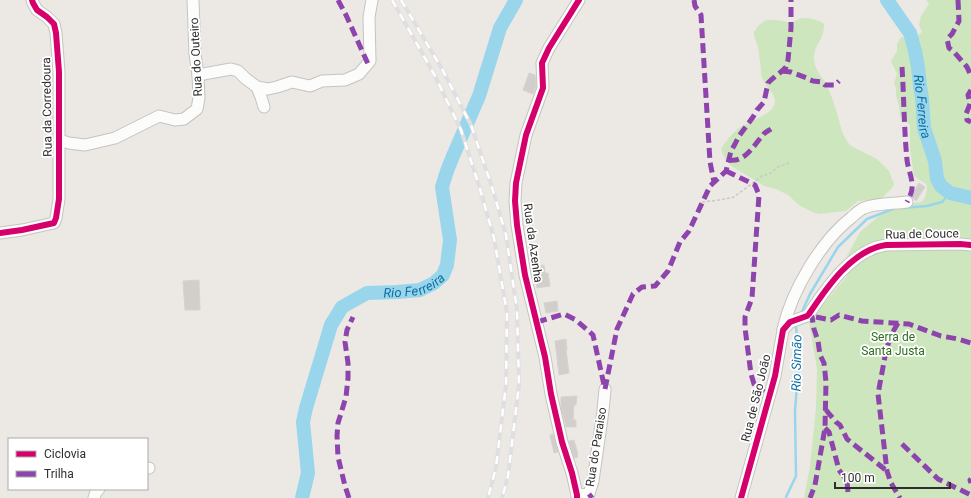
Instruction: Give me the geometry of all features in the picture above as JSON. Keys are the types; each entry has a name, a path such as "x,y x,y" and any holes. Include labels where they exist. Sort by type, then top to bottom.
{"street":[{"name":"Rua da Corredoura","path":"0,233 54,223 59,199 59,72 56,33 54,24 37,10 32,0"},
{"name":"Rua do Outeiro","path":"59,140 85,145 115,138 159,116 175,120 184,118 197,109 199,98 198,75 194,54 194,0"},
{"path":"198,75 230,69 238,71 257,87 268,89 292,82 310,86 322,81 344,80 359,74 370,61 369,17 372,0"},
{"name":"Rua da Azenha","path":"577,496 551,394 545,357 524,275 515,201 516,183 526,135 543,88 542,63 549,48 579,0"},
{"path":"257,87 264,107"},
{"name":"Rua de São João","path":"741,498 775,376 787,326 786,315 803,278 831,236 838,228 863,209 880,204 907,202"},
{"name":"Rua de Couce","path":"787,326 807,316 841,272 856,258 871,249 886,245 971,245"},
{"name":"Rua do Paraiso","path":"577,496 589,494 593,481 605,389"}],"path":[{"path":"702,202 734,197 762,176 771,173 778,167 789,163"}],"green space":[{"name":"Serra de Santa Justa","path":"926,0 971,0 971,498 804,498 810,466 816,408 817,369 809,322 852,270 847,256 860,232 884,212 883,207 922,202 925,198 927,189 926,184 914,176 910,149 910,125 900,116 894,83 897,74 891,61 897,51 897,44 901,37 917,36 922,32 919,25 921,16 929,4"},
{"path":"801,18 813,19 824,24 823,34 815,50 814,63 826,84 836,109 845,139 851,146 877,159 889,171 894,184 881,199 858,201 846,211 819,214 812,212 799,205 788,195 776,189 764,186 730,165 721,149 736,130 766,114 774,107 775,98 762,79 758,47 754,32 759,25 766,20 777,20 791,23"}],"building":[{"path":"529,73 535,75 536,86 533,94 523,90"},
{"path":"919,183 925,187 916,201 911,196"},
{"path":"544,265 545,273 548,273 550,286 537,288 533,267"},
{"path":"199,280 200,310 185,310 183,281"},
{"path":"557,301 558,311 546,313 544,303"},
{"path":"566,339 569,373 559,375 555,341"},
{"path":"577,396 576,405 574,405 573,420 576,420 576,427 566,427 561,407 561,397"},
{"path":"553,434 558,452 554,453 550,435"},
{"path":"574,440 578,457 574,458 569,441"}],"waterway":[{"name":"Rio Ferreira","path":"302,498 308,473 303,422 331,325 342,307 367,293 420,290 434,283 443,275 447,265 450,240 442,187 453,156 479,96 500,28 516,0"},
{"name":"Rio Ferreira","path":"887,0 910,33 918,67 924,128 935,161 937,179 941,186 950,193 971,198"},
{"name":"Rio Simão","path":"902,208 927,206 942,202 950,193"},
{"name":"Rio Simão","path":"801,314 810,294 838,247 867,219 893,209"},
{"name":"Rio Simão","path":"786,498 796,476 795,411 799,359 796,326 798,323"}],"railway":[{"path":"392,0 434,74 461,130 494,238 507,313 506,385 496,467 488,498"},
{"path":"401,0 442,69 471,125 506,235 517,310 519,385 508,476 502,498"}],"marked path":[{"path":"338,0 368,64"},
{"path":"694,0 695,6 701,15 710,162 714,182"},
{"path":"605,389 617,329 633,294 642,287 655,286 668,271 680,242 689,231 710,186 726,171 731,151 739,136 764,102 768,83 786,67 791,28 791,0"},
{"path":"958,0 959,21 952,34 947,39 949,48 967,67 971,76"},
{"path":"902,67 905,137 907,160 912,185 912,192 907,202"},
{"path":"782,71 791,72 813,81 822,82 825,85 835,85 839,81"},
{"path":"971,90 968,95 970,104 966,114 967,120 971,122"},
{"path":"729,160 740,159 753,148 766,132 771,129"},
{"path":"726,171 755,185 759,195 752,298 745,317 745,328 751,374 754,384 764,392"},
{"path":"537,322 564,314 576,320 593,335 604,385"},
{"path":"809,314 812,317 820,355 824,363 826,382 825,428 815,485 810,498"},
{"path":"816,317 831,320 839,315 862,321 909,324 941,336 971,343"},
{"path":"349,498 338,457 337,436 338,423 346,397 348,378 348,363 345,342 347,330 353,317"},
{"path":"898,323 891,335 886,351 878,394 887,471 891,483 900,498"},
{"path":"826,410 840,425 847,439 887,471"},
{"path":"825,428 829,432 839,470 847,481 848,492"},
{"path":"902,444 938,479 971,495"},
{"path":"971,479 971,483"},
{"path":"589,494 592,498"}],"cycle path":[{"path":"0,233 54,223 59,199 59,72 56,33 54,24 37,10 32,0"},
{"path":"577,498 572,473 562,442 551,394 545,357 525,275 517,225 515,201 516,183 526,135 543,88 542,63 549,48 579,0"},
{"path":"741,498 775,376 783,330 790,322 807,316 842,271 862,254 874,248 886,245 971,245"}]}
